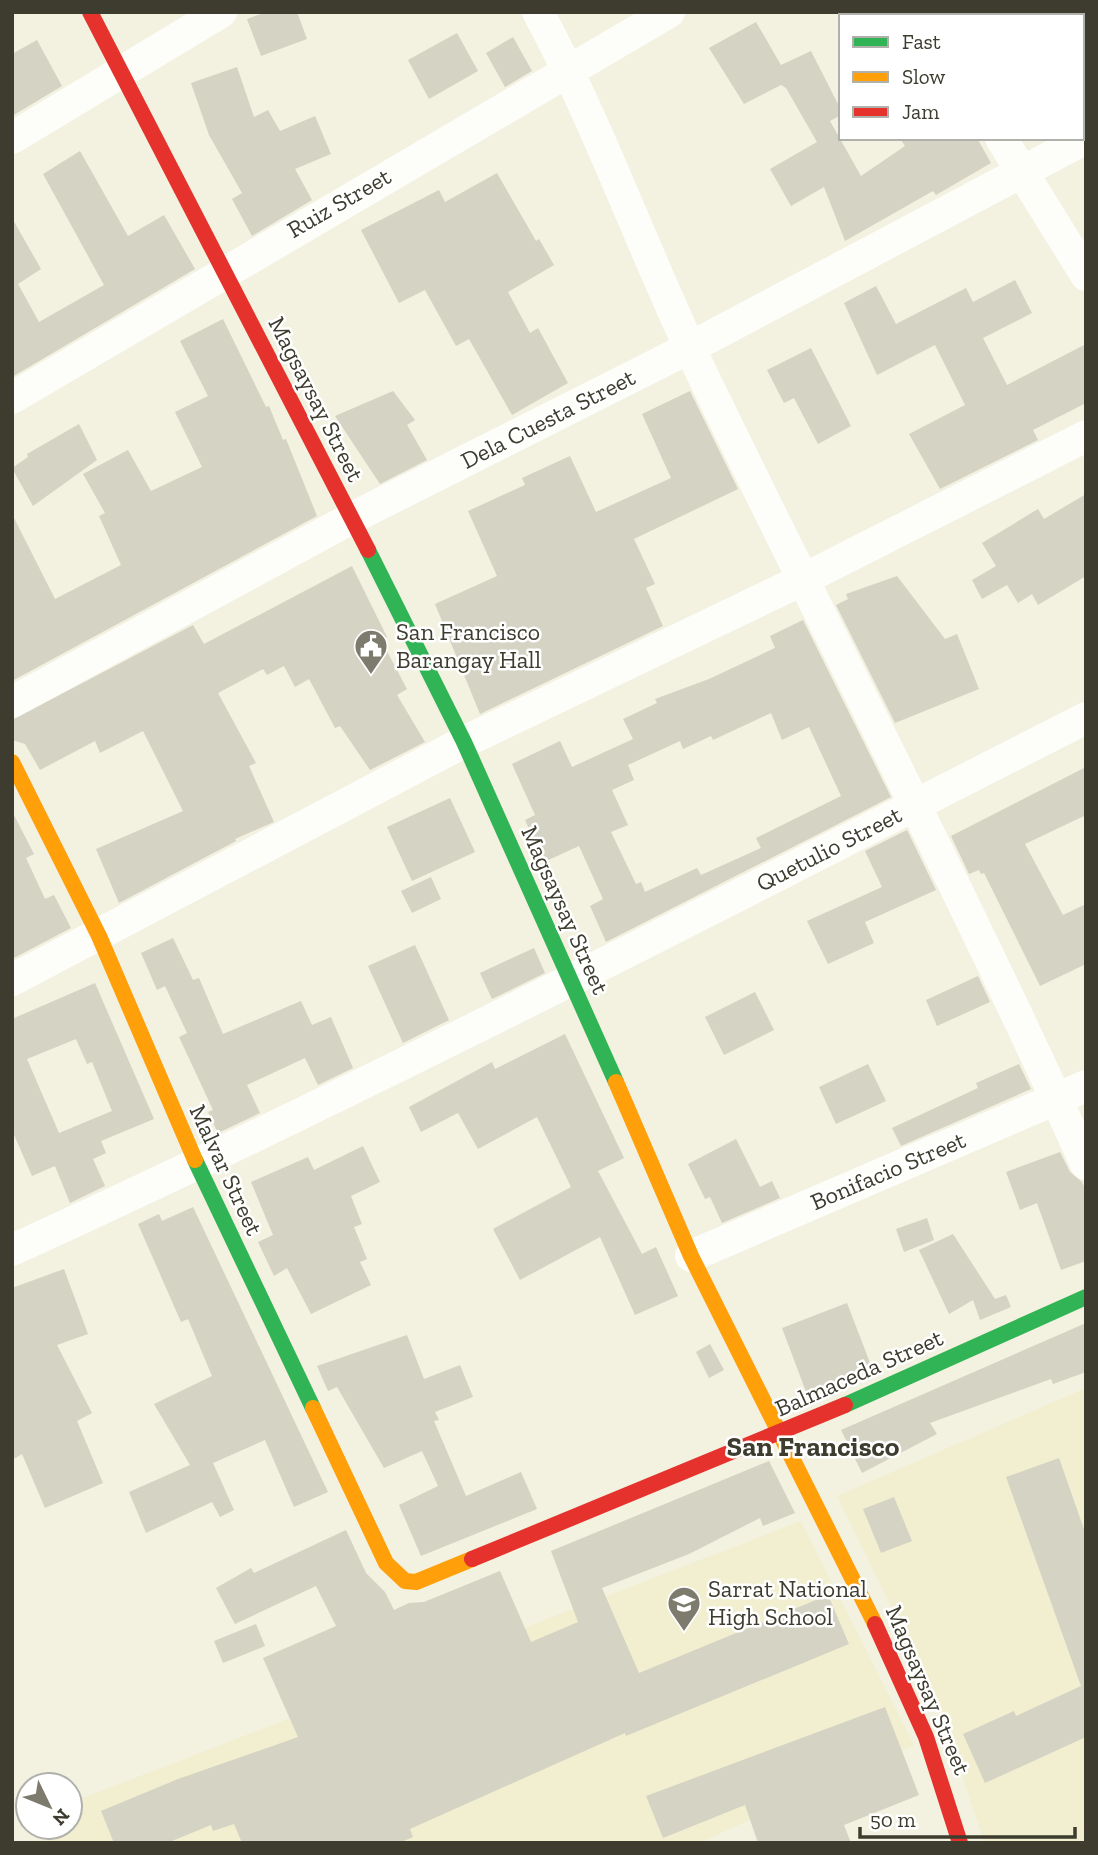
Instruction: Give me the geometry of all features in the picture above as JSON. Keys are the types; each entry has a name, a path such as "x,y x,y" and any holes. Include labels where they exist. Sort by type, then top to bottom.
{"main road":[{"name":"Magsaysay Street","path":"90,12 352,517 464,742 573,981 691,1256 781,1433 928,1735 947,1790 960,1843"},
{"name":"Malvar Street","path":"12,762 99,936 197,1165 386,1563 405,1581 416,1582"},
{"name":"Balmaceda Street","path":"416,1582 781,1433 1086,1297"}],"street":[{"path":"12,138 221,12"},
{"path":"538,12 569,69 690,348 802,580 916,804 1086,1164"},
{"name":"Ruiz Street","path":"12,398 668,12"},
{"path":"1002,140 1086,275"},
{"name":"Dela Cuesta Street","path":"12,702 352,517 690,348 1082,140"},
{"path":"12,980 464,742 802,580 1086,436"},
{"name":"Quetulio Street","path":"12,1250 197,1165 573,981 1086,718"},
{"name":"Bonifacio Street","path":"691,1256 1086,1086"}],"shaded area":[{"path":"1086,1388 1086,1843 984,1843 941,1709 837,1496"},
{"name":"Sarrat National High School","path":"801,1521 914,1745 699,1843 44,1843 84,1841 84,1798"}],"building":[{"path":"266,12 297,12 307,39 261,56 247,19"},
{"path":"756,22 781,65 811,51 839,106 839,116 830,121 861,176 905,146 901,140 978,140 991,163 936,195 933,191 845,241 824,187 791,206 770,169 817,142 786,88 781,85 744,104 709,48"},
{"path":"457,33 478,71 429,99 408,60"},
{"path":"513,37 532,71 505,87 486,53"},
{"path":"37,40 62,86 12,116 12,54"},
{"path":"237,67 254,117 268,110 280,131 315,116 331,154 295,169 312,200 252,236 232,199 242,193 209,135 191,83"},
{"path":"80,151 128,236 164,215 195,269 12,377 12,218 41,269 18,284 39,322 104,285 43,174"},
{"path":"497,173 536,241 539,239 554,265 508,292 530,333 538,328 568,383 512,415 469,339 456,346 425,290 399,303 361,230 439,190 445,202"},
{"path":"1015,280 1032,313 983,338 1007,385 1086,344 1086,403 1033,430 1038,440 940,489 909,434 965,405 935,345 877,375 844,303 876,286 896,324 966,288 973,302"},
{"path":"223,319 266,407 269,406 283,440 286,439 317,516 12,681 12,514 55,599 121,565 99,516 105,513 83,474 128,450 151,491 202,467 175,412 208,396 180,341"},
{"path":"811,348 851,426 818,444 794,398 784,403 767,370"},
{"path":"393,391 415,420 407,425 427,460 380,484 335,416"},
{"path":"690,391 738,489 634,539 655,584 646,588 663,626 480,714 435,604 497,576 468,511 525,485 522,478 570,456 596,512 671,478 642,414"},
{"path":"79,424 97,460 33,506 12,468 28,457 27,454"},
{"path":"1086,494 1086,576 1038,605 1032,594 1018,603 1007,585 982,599 972,580 996,566 982,543 1038,509 1044,519"},
{"path":"352,566 387,637 381,640 407,689 397,695 425,742 370,770 340,726 335,728 309,679 295,687 284,666 267,675 263,669 218,693 256,763 249,766 274,822 235,839 236,841 119,903 96,849 183,811 143,731 100,753 95,741 40,770 25,744 12,740 12,720 193,625 204,644"},
{"path":"897,576 945,639 957,634 979,689 895,723 836,605 848,599 846,594"},
{"path":"803,620 891,797 606,942 590,906 603,899 579,846 544,862 525,820 535,815 512,764 560,741 572,767 633,739 623,719 657,703 655,699 709,679 775,648 770,636","holes":["771,713 782,740 809,727 841,796 756,838 761,848 701,875 697,868 645,892 641,882 636,884 611,832 628,825 612,790 634,780 628,765 680,741 683,749 711,736 713,740"]},
{"path":"1086,767 1086,815 1025,844 1063,915 1086,904 1086,964 1040,986 984,873 981,874 979,870 969,874 951,836"},
{"path":"450,798 475,852 412,881 387,827"},
{"path":"12,811 34,854 26,858 45,899 54,895 71,928 12,959"},
{"path":"907,830 936,890 865,922 874,943 828,964 807,921 882,887 865,851"},
{"path":"431,877 441,899 412,913 401,891"},
{"path":"173,938 193,980 199,978 223,1034 301,1001 312,1025 331,1017 353,1068 318,1085 305,1058 247,1085 260,1113 218,1133 208,1112 213,1110 179,1037 187,1033 165,986 157,990 141,953"},
{"path":"415,945 449,1020 403,1043 368,966"},
{"path":"534,948 545,973 492,999 480,973"},
{"path":"978,976 990,1002 937,1026 926,1000"},
{"path":"95,983 154,1119 101,1141 106,1153 93,1159 105,1186 70,1203 55,1166 32,1176 12,1130 12,1019","holes":["76,1039 87,1064 92,1062 112,1111 59,1133 27,1059"]},
{"path":"755,992 774,1030 724,1055 705,1017"},
{"path":"565,1034 624,1158 598,1171 642,1254 656,1247 678,1296 635,1315 600,1237 520,1280 493,1229 571,1187 537,1117 478,1149 458,1113 421,1132 409,1107 492,1062 495,1069"},
{"path":"868,1064 886,1101 836,1124 819,1087"},
{"path":"1019,1064 1031,1089 901,1146 892,1128 978,1088 976,1083"},
{"path":"736,1139 760,1187 772,1181 780,1198 722,1223 710,1197 705,1199 688,1164"},
{"path":"363,1146 380,1182 351,1196 362,1224 354,1227 367,1259 360,1262 371,1285 311,1314 287,1268 274,1276 258,1242 273,1235 251,1182 308,1157 314,1170"},
{"path":"1060,1152 1070,1172 1082,1182 1086,1191 1086,1261 1061,1270 1037,1203 1020,1210 1006,1172"},
{"path":"193,1207 328,1492 294,1507 265,1440 213,1463 234,1510 220,1517 212,1502 146,1533 129,1492 190,1465 154,1404 212,1376 188,1319 181,1322 138,1224 159,1214 162,1221"},
{"path":"927,1218 934,1240 904,1252 896,1229"},
{"path":"953,1234 995,1299 1006,1295 1011,1307 980,1320 973,1300 949,1314 919,1250"},
{"path":"64,1269 88,1334 57,1345 92,1413 77,1421 103,1483 45,1508 22,1454 12,1460 12,1288"},
{"path":"847,1303 872,1368 808,1397 782,1328"},
{"path":"1086,1323 1086,1372 1053,1384 1051,1379 930,1423 937,1434 862,1473 841,1430"},
{"path":"407,1335 424,1379 460,1365 473,1397 435,1412 439,1420 434,1421 466,1496 521,1472 537,1509 421,1556 399,1505 438,1486 422,1451 384,1468 337,1387 328,1391 317,1366"},
{"path":"710,1344 724,1370 709,1378 696,1352"},
{"path":"1059,1458 1086,1535 1086,1737 985,1783 963,1734 1014,1711 1016,1716 1081,1686 1006,1477"},
{"path":"769,1461 795,1513 763,1526 760,1518 689,1554 602,1588 639,1673 828,1595 849,1644 626,1736 625,1733 410,1829 413,1837 399,1843 242,1843 234,1824 213,1831 211,1825 167,1843 114,1843 101,1811 178,1779 298,1737 263,1658 336,1626 316,1586 235,1624 216,1588 251,1568 254,1573 346,1530 366,1573 385,1592 394,1610 409,1603 424,1602 500,1571 531,1642 578,1622 551,1551"},
{"path":"894,1497 912,1541 881,1553 863,1509"},
{"path":"256,1624 265,1646 223,1663 214,1641"},
{"path":"885,1707 919,1795 844,1825 851,1843 758,1843 745,1805 663,1838 646,1796"}],"traffic: fast":[{"path":"368,550 464,742 616,1082"},
{"path":"195,1160 313,1408"},
{"path":"845,1405 1086,1297"}],"traffic: slow":[{"path":"12,762 99,936 195,1160"},
{"path":"616,1082 691,1256 875,1624"},
{"path":"313,1408 386,1563 405,1581 416,1582 472,1559"}],"traffic: jam":[{"path":"90,12 368,550"},
{"path":"472,1559 845,1405"},
{"path":"875,1624 926,1737 960,1843"}],"place":[{"name":"San Francisco Barangay Hall","path":"371,676"},
{"name":"Sarrat National High School","path":"684,1633"}],"district":[{"name":"San Francisco","path":"813,1446"}]}
